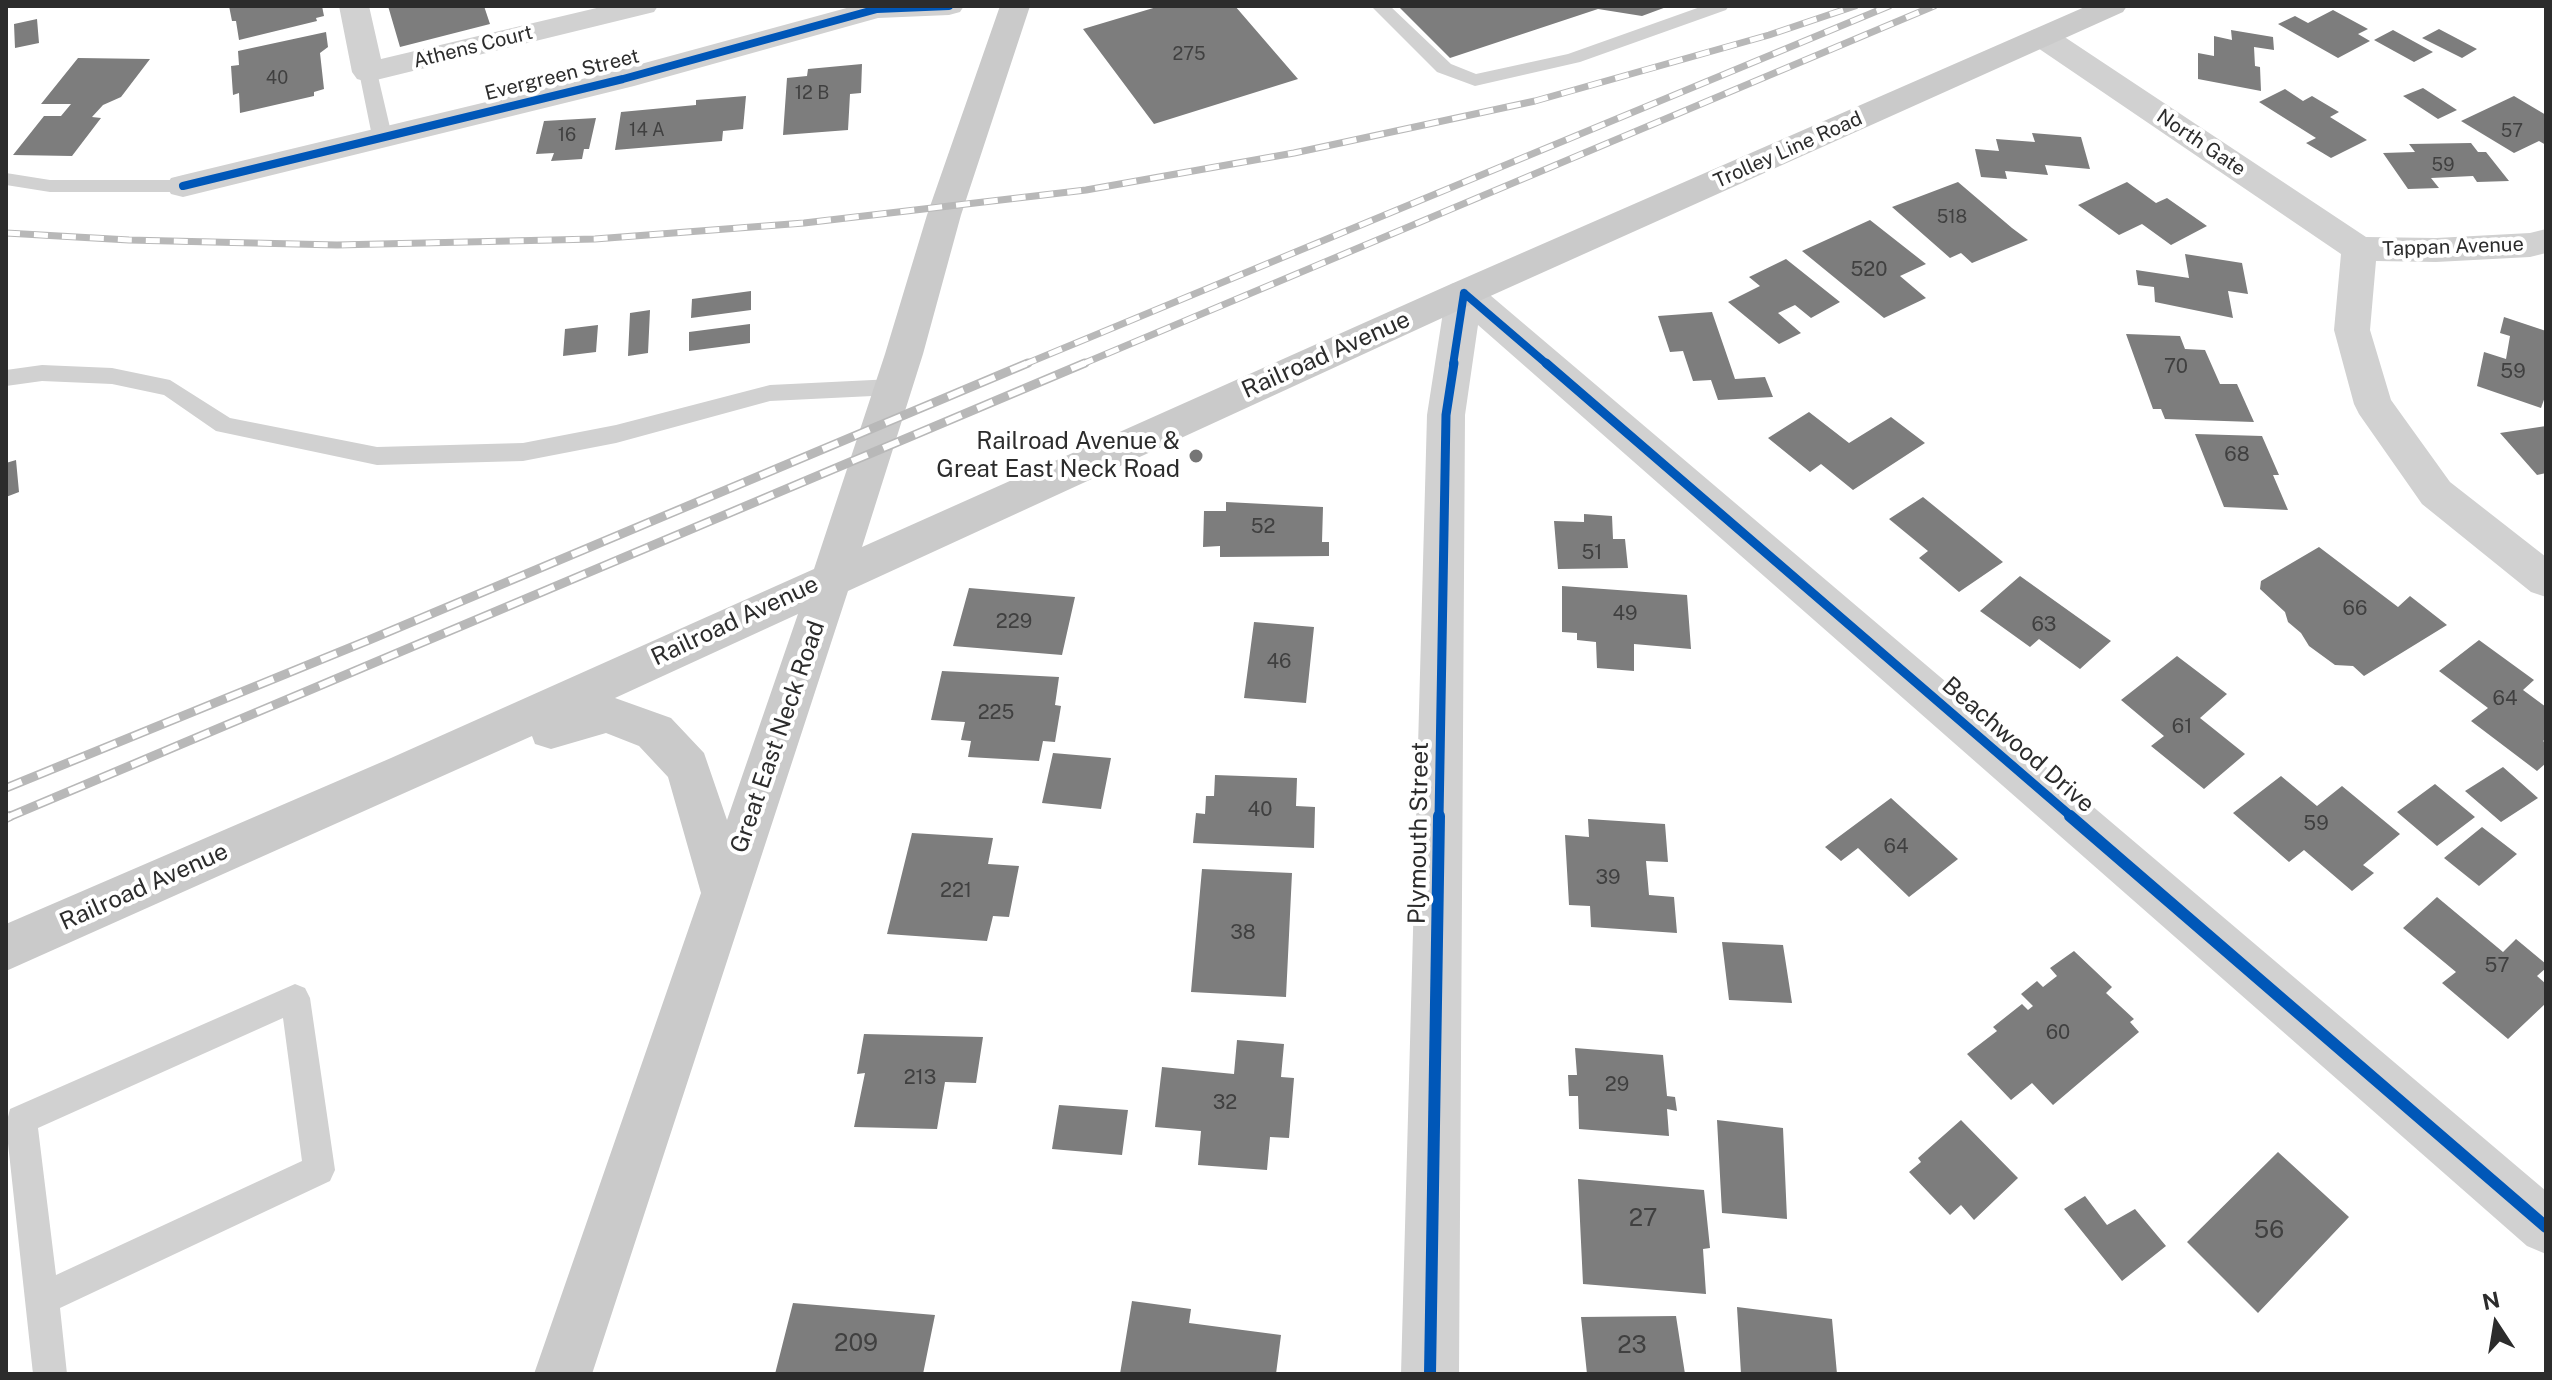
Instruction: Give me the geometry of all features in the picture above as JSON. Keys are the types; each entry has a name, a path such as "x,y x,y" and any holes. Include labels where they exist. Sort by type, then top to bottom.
{"main road":[{"name":"Great East Neck Road","path":"563,1374 832,577 944,215 1015,6"},
{"name":"Trolley Line Road","path":"1464,293 2112,6"},
{"name":"Railroad Avenue","path":"6,948 407,772 1464,293"},
{"path":"407,772 607,714 651,728 688,767 725,893"}],"street":[{"path":"354,6 368,72"},
{"name":"Athens Court","path":"368,72 643,6"},
{"name":"Evergreen Street","path":"183,186 623,79 876,8 949,6"},
{"name":"North Gate","path":"2043,37 2359,249"},
{"name":"Tappan Avenue","path":"2359,249 2452,249 2530,245 2546,241"},
{"path":"2359,249 2352,330 2373,404 2436,493 2546,580"},
{"name":"Beachwood Drive","path":"1464,293 2546,1227"},
{"name":"Plymouth Street","path":"1430,1374 1446,415 1464,293"}],"lane":[{"path":"1380,6 1444,68 1475,80 1573,58 1720,6"},
{"path":"368,72 382,136"},
{"path":"6,179 50,186 183,186"},
{"path":"6,378 42,373 112,376 170,388 224,425 377,456 523,452 616,434 770,393 893,387"},
{"path":"42,1299 319,1170 295,998 14,1120 42,1299 50,1374"}],"building":[{"path":"229,6 322,6 324,16 316,18 317,21 239,40 236,21 232,21"},
{"path":"388,6 484,6 490,24 400,47"},
{"path":"1160,6 1235,6 1298,79 1154,124 1083,29"},
{"path":"1398,6 1669,6 1642,16 1598,9 1450,58"},
{"path":"2333,10 2368,29 2358,34 2370,41 2338,58 2278,24 2295,16 2308,23"},
{"path":"37,19 39,43 15,48 14,24"},
{"path":"2439,29 2477,49 2462,58 2422,38"},
{"path":"2231,30 2273,37 2274,50 2254,47 2255,66 2260,67 2261,91 2198,79 2198,53 2214,56 2214,36 2232,40"},
{"path":"2393,30 2433,52 2414,62 2374,40"},
{"path":"326,32 328,47 320,53 324,89 314,92 314,96 240,113 239,93 233,95 231,66 239,65 238,51"},
{"path":"78,58 150,59 121,97 103,105 92,117 101,118 72,156 13,155 44,116 61,116 71,104 41,104"},
{"path":"862,64 861,93 850,94 848,130 783,135 787,78 807,76 808,69"},
{"path":"2423,88 2457,110 2438,119 2403,96"},
{"path":"2285,89 2303,101 2312,96 2339,112 2330,117 2367,140 2331,158 2306,143 2316,138 2259,102"},
{"path":"746,96 743,129 723,131 722,141 615,150 621,112 696,105 696,100"},
{"path":"2514,96 2546,115 2546,145 2539,141 2514,153 2461,121"},
{"path":"596,118 589,149 584,149 582,159 551,161 554,153 536,154 544,121"},
{"path":"2032,133 2081,137 2090,169 2045,165 2048,175 2005,171 2007,179 1981,177 1975,149 1999,151 1996,139 2035,142"},
{"path":"2471,143 2478,152 2486,152 2509,181 2477,182 2473,176 2431,178 2439,188 2408,189 2383,153 2415,152 2409,144"},
{"path":"1958,182 2028,240 1972,263 1961,253 1950,258 1892,207"},
{"path":"2127,182 2156,203 2167,198 2207,226 2171,245 2142,224 2119,235 2078,205"},
{"path":"1870,220 1926,264 1900,276 1926,298 1884,318 1802,251"},
{"path":"2185,254 2242,263 2248,294 2228,291 2233,318 2155,302 2154,287 2138,285 2136,270 2189,278"},
{"path":"1786,259 1840,302 1811,318 1795,305 1778,313 1801,333 1779,344 1728,302 1760,286 1749,277"},
{"path":"751,291 751,310 691,318 692,299"},
{"path":"650,310 648,353 628,356 630,313"},
{"path":"1712,312 1735,379 1765,377 1773,397 1718,400 1711,380 1693,381 1683,351 1670,352 1658,316"},
{"path":"2504,317 2546,331 2546,394 2541,408 2477,386 2484,352 2506,359 2510,336 2500,333"},
{"path":"750,324 750,343 689,351 689,332"},
{"path":"598,325 596,352 563,356 565,329"},
{"path":"2126,334 2180,336 2185,349 2205,350 2220,384 2237,384 2254,422 2165,419 2161,409 2153,409"},
{"path":"1809,412 1849,443 1891,417 1925,443 1853,490 1821,464 1810,472 1768,438"},
{"path":"2546,426 2546,473 2537,475 2500,433"},
{"path":"2195,434 2262,436 2279,475 2273,475 2288,510 2224,507"},
{"path":"16,460 19,492 6,497 6,463"},
{"path":"1923,497 2003,562 1959,592 1919,558 1928,551 1889,519"},
{"path":"1226,502 1323,507 1322,542 1329,542 1329,556 1220,557 1220,546 1203,547 1204,511 1226,511"},
{"path":"1584,514 1612,516 1613,539 1625,539 1628,568 1558,569 1554,521 1584,522"},
{"path":"2319,547 2398,607 2410,596 2447,625 2364,676 2353,666 2335,665 2309,646 2301,633 2288,622 2285,612 2260,589 2261,581"},
{"path":"2020,576 2111,641 2080,669 2039,639 2030,647 1980,611"},
{"path":"1562,586 1687,595 1691,649 1634,644 1634,671 1597,668 1596,642 1577,640 1577,633 1562,632"},
{"path":"969,588 1075,597 1062,655 953,646"},
{"path":"1254,622 1314,627 1306,703 1244,698"},
{"path":"2479,640 2534,680 2523,690 2546,707 2546,739 2543,741 2546,743 2546,763 2537,771 2471,721 2488,708 2439,671"},
{"path":"2177,656 2227,694 2200,718 2245,754 2204,789 2151,746 2164,736 2121,700"},
{"path":"942,671 1059,677 1055,705 1061,706 1055,742 1043,741 1039,761 968,757 971,741 961,740 965,722 931,720"},
{"path":"1053,753 1111,758 1101,809 1042,803"},
{"path":"2503,767 2538,798 2501,822 2465,791"},
{"path":"1215,775 1297,778 1296,806 1315,807 1314,848 1193,843 1196,813 1205,814 1206,796 1214,796"},
{"path":"2281,776 2317,806 2342,786 2400,834 2363,865 2374,873 2352,891 2304,850 2289,862 2233,813"},
{"path":"2435,784 2475,817 2437,846 2397,812"},
{"path":"1891,798 1958,859 1909,897 1858,848 1841,861 1825,847"},
{"path":"1588,819 1665,824 1668,862 1646,861 1649,895 1674,897 1677,933 1591,927 1590,906 1569,905 1565,835 1589,837"},
{"path":"2482,827 2517,854 2479,886 2444,858"},
{"path":"912,833 993,838 988,864 1019,866 1009,917 993,916 987,941 887,934"},
{"path":"1202,869 1292,873 1286,997 1191,992"},
{"path":"2437,897 2503,952 2516,939 2546,964 2537,976 2546,984 2546,1003 2508,1039 2442,983 2456,972 2403,928"},
{"path":"1722,942 1783,945 1792,1003 1729,1000"},
{"path":"2074,951 2112,987 2106,993 2134,1019 2130,1022 2139,1032 2053,1105 2032,1083 2011,1100 1967,1054 1997,1031 1993,1027 2022,1004 2028,1010 2033,1006 2021,994 2037,981 2043,987 2057,976 2050,968"},
{"path":"864,1034 983,1037 976,1083 945,1082 937,1129 854,1127 865,1073 857,1074"},
{"path":"1237,1040 1284,1044 1281,1077 1294,1078 1289,1138 1270,1137 1267,1170 1198,1165 1201,1131 1155,1127 1162,1067 1234,1074"},
{"path":"1575,1048 1663,1055 1667,1096 1675,1097 1677,1111 1667,1109 1669,1136 1579,1129 1578,1096 1569,1096 1568,1075 1577,1075"},
{"path":"1059,1105 1128,1110 1122,1155 1052,1149"},
{"path":"1717,1120 1783,1128 1787,1219 1722,1213"},
{"path":"1961,1120 2018,1178 1974,1220 1961,1205 1950,1215 1909,1172 1921,1162 1918,1158"},
{"path":"2278,1152 2349,1217 2258,1313 2187,1242"},
{"path":"1578,1179 1704,1190 1710,1248 1703,1249 1706,1294 1583,1284"},
{"path":"2085,1196 2107,1225 2135,1209 2166,1246 2122,1281 2064,1209"},
{"path":"1132,1301 1191,1309 1189,1323 1281,1335 1276,1374 1120,1374"},
{"path":"793,1303 935,1315 923,1374 775,1374"},
{"path":"1737,1307 1832,1319 1837,1374 1741,1374"},
{"path":"1676,1316 1685,1374 1587,1374 1581,1317"}],"railway":[{"path":"6,233 129,240 337,245 595,239 804,223 1086,190 1294,153 1535,101 1769,35 1855,6"},
{"path":"1023,365 1889,6"},
{"path":"1080,365 1934,6"},
{"path":"6,788 369,640 1028,363"},
{"path":"10,816 6,818 1085,363"}],"cycle path":[{"path":"183,186 623,79 877,9 949,6"},
{"path":"1464,293 2546,1227"},
{"path":"1430,1374 1446,415 1464,293"}],"place":[{"name":"Railroad Avenue & Great East Neck Road","path":"1196,456"}]}
